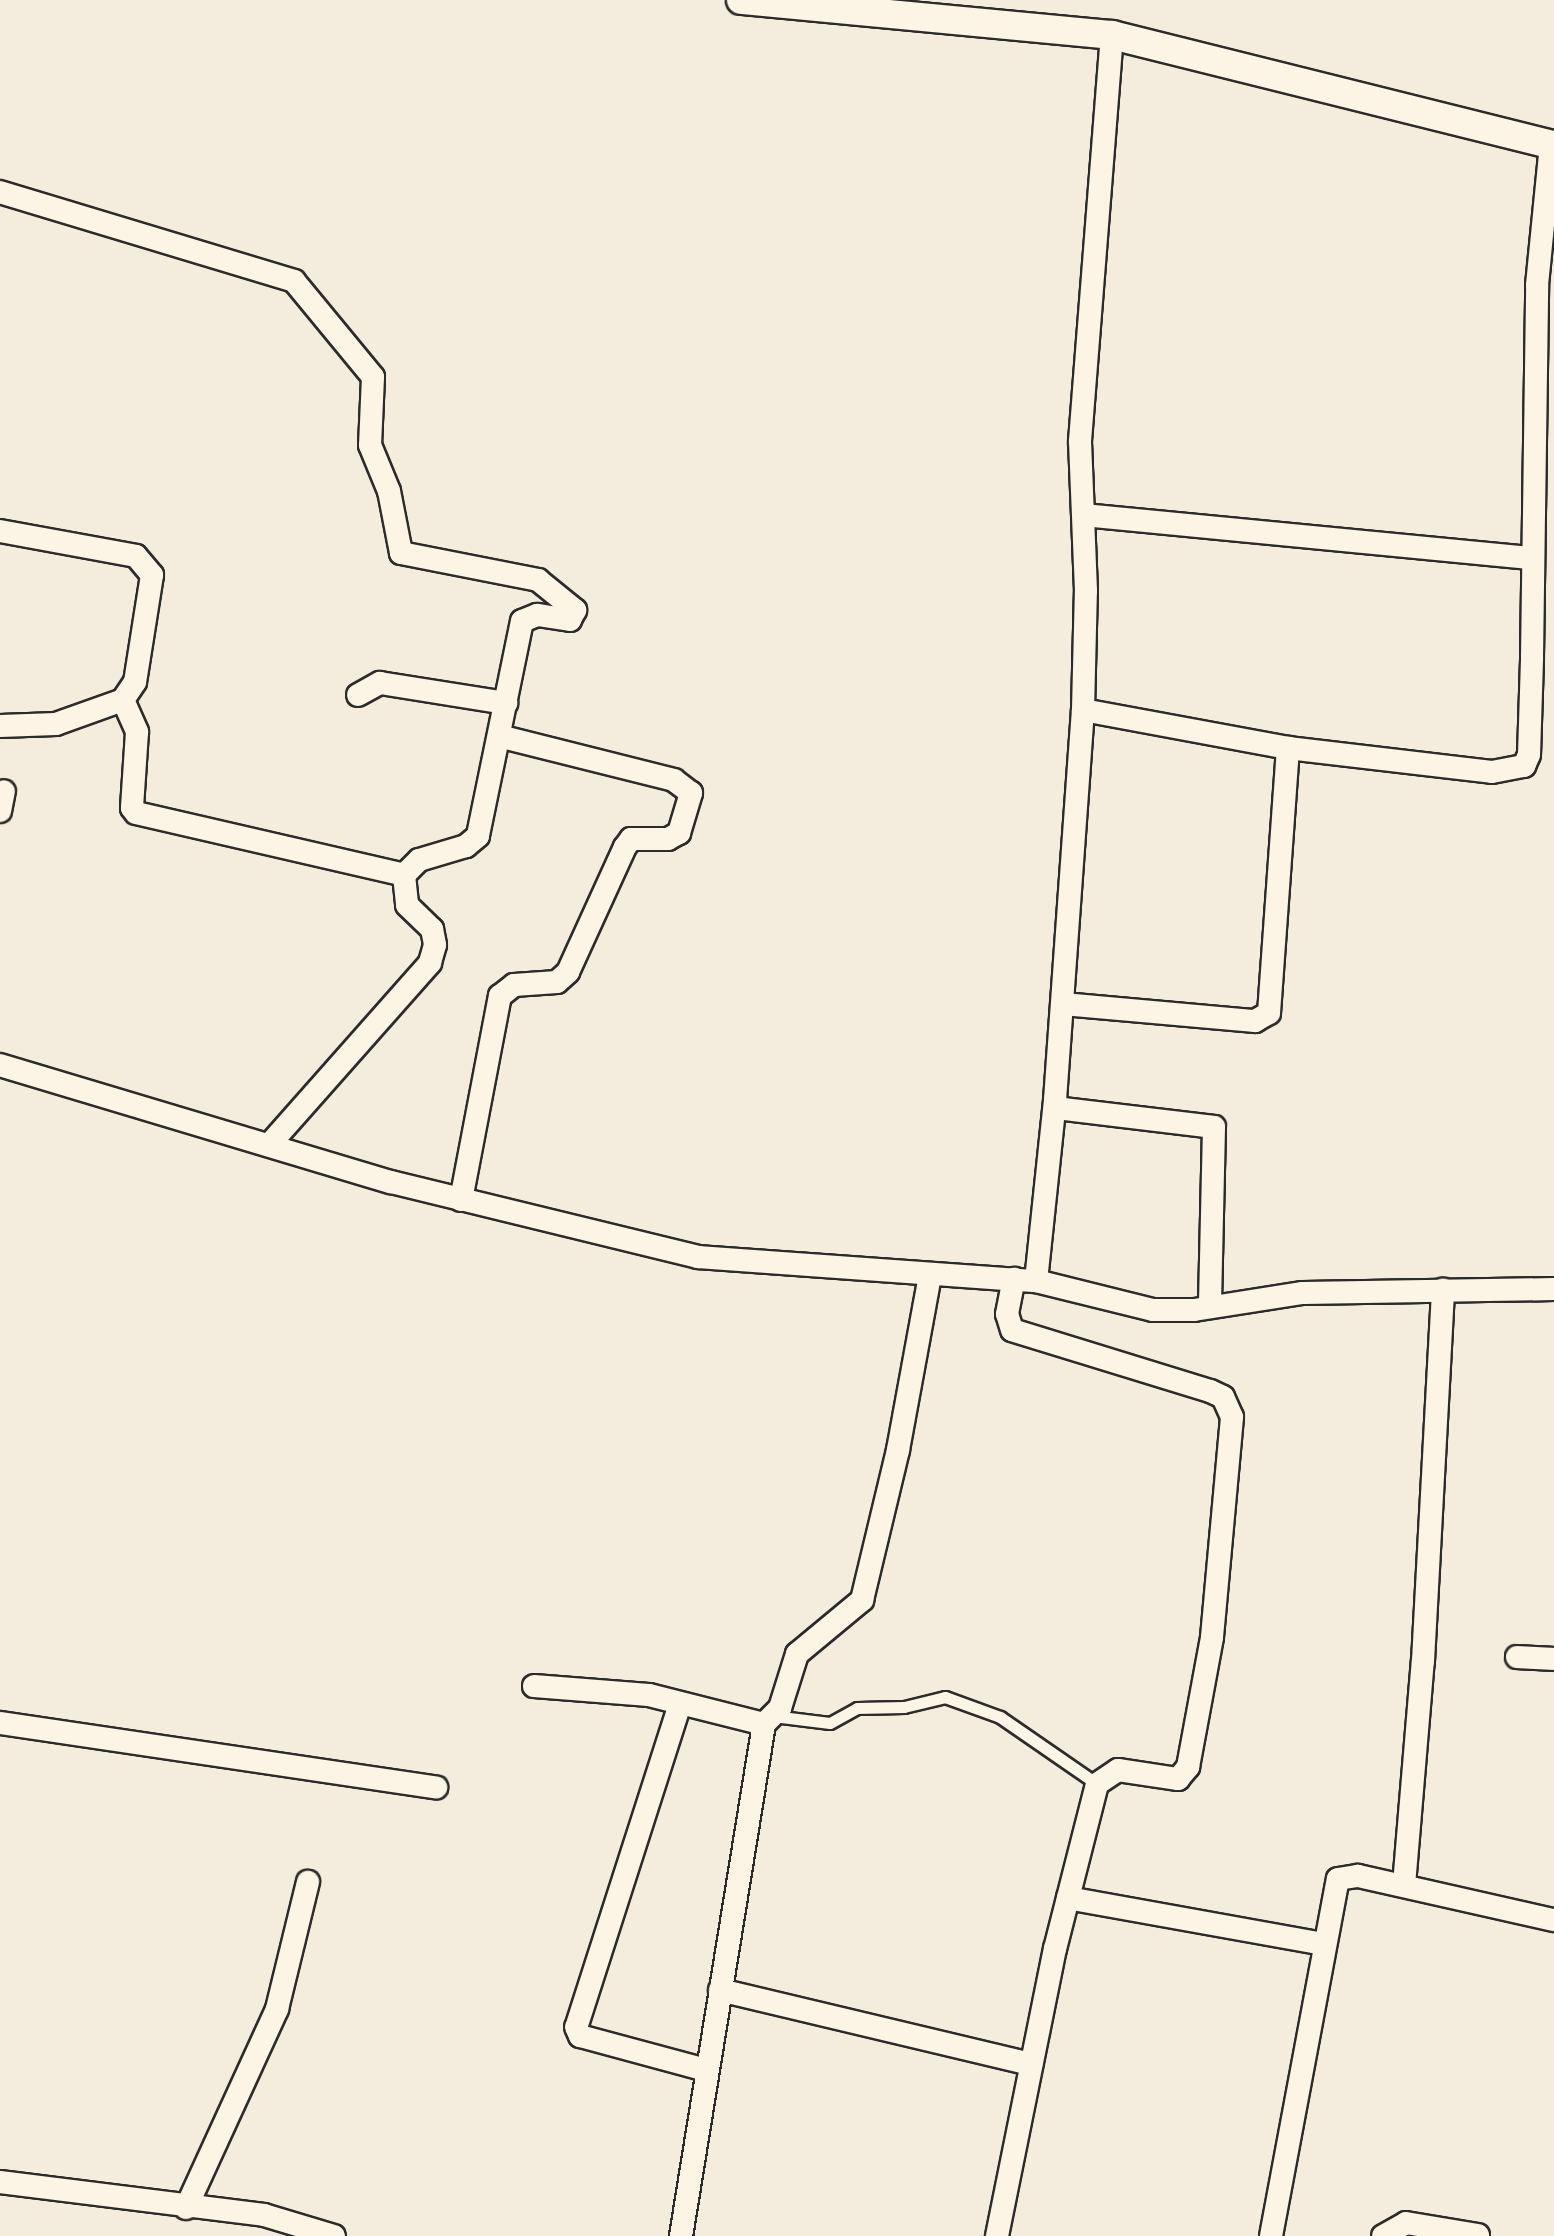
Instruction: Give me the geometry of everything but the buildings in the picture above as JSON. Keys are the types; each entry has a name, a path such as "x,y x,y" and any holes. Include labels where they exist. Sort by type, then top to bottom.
{"street":[{"path":"741,0 1112,35 1552,145 1537,285 1529,755 1524,766 1492,772 1288,748 1083,710"},
{"path":"1036,1281 1055,1108 1083,710 1084,515 1080,441 1112,35"},
{"path":"0,192 285,278 305,291 373,377 370,445 389,491 401,553 538,580 575,610 570,620 537,615 522,621 478,836 466,846 419,860 404,875"},
{"path":"1084,515 1532,558"},
{"path":"0,531 117,551 147,564 152,575 135,682 123,700 56,724 0,726"},
{"path":"358,695 380,683 506,703"},
{"path":"123,700 137,732 132,808 136,813 404,875"},
{"path":"461,1200 500,996 514,985 557,982 568,972 625,847 631,839 668,839 679,833 691,793 674,780 499,736"},
{"path":"1063,1004 1255,1021 1269,1013 1288,748"},
{"path":"269,1145 430,963 435,945 432,929 407,905 404,875"},
{"path":"0,1065 461,1200 698,1257 1036,1281 1153,1310 1210,1307 1303,1293 1554,1289"},
{"path":"1055,1108 1214,1127 1210,1307"},
{"path":"681,2236 706,2070 768,1720 780,1708 797,1654 862,1600 898,1450 930,1275"},
{"path":"997,2236 1031,2064 1097,1784 1118,1770 1178,1779 1188,1767 1212,1637 1227,1511 1231,1410 1223,1397 1210,1391 1012,1330 1007,1314 1014,1279"},
{"path":"1404,1885 1423,1661 1443,1290"},
{"path":"1517,1657 1554,1659"},
{"path":"534,1686 616,1689 768,1720"},
{"path":"680,1704 576,2027 580,2036 706,2070"},
{"path":"0,1723 436,1787"},
{"path":"1271,2236 1338,1879 1351,1874 1554,1920"},
{"path":"186,2208 277,2009 308,1882"},
{"path":"1068,1898 1324,1944"},
{"path":"720,1990 1031,2064"},
{"path":"0,2182 186,2208 264,2215 334,2236"},
{"path":"1383,2236 1406,2223 1478,2235"}],"lane":[{"path":"768,1720 830,1723 857,1708 904,1707 945,1697 1000,1717 1097,1784"}]}
